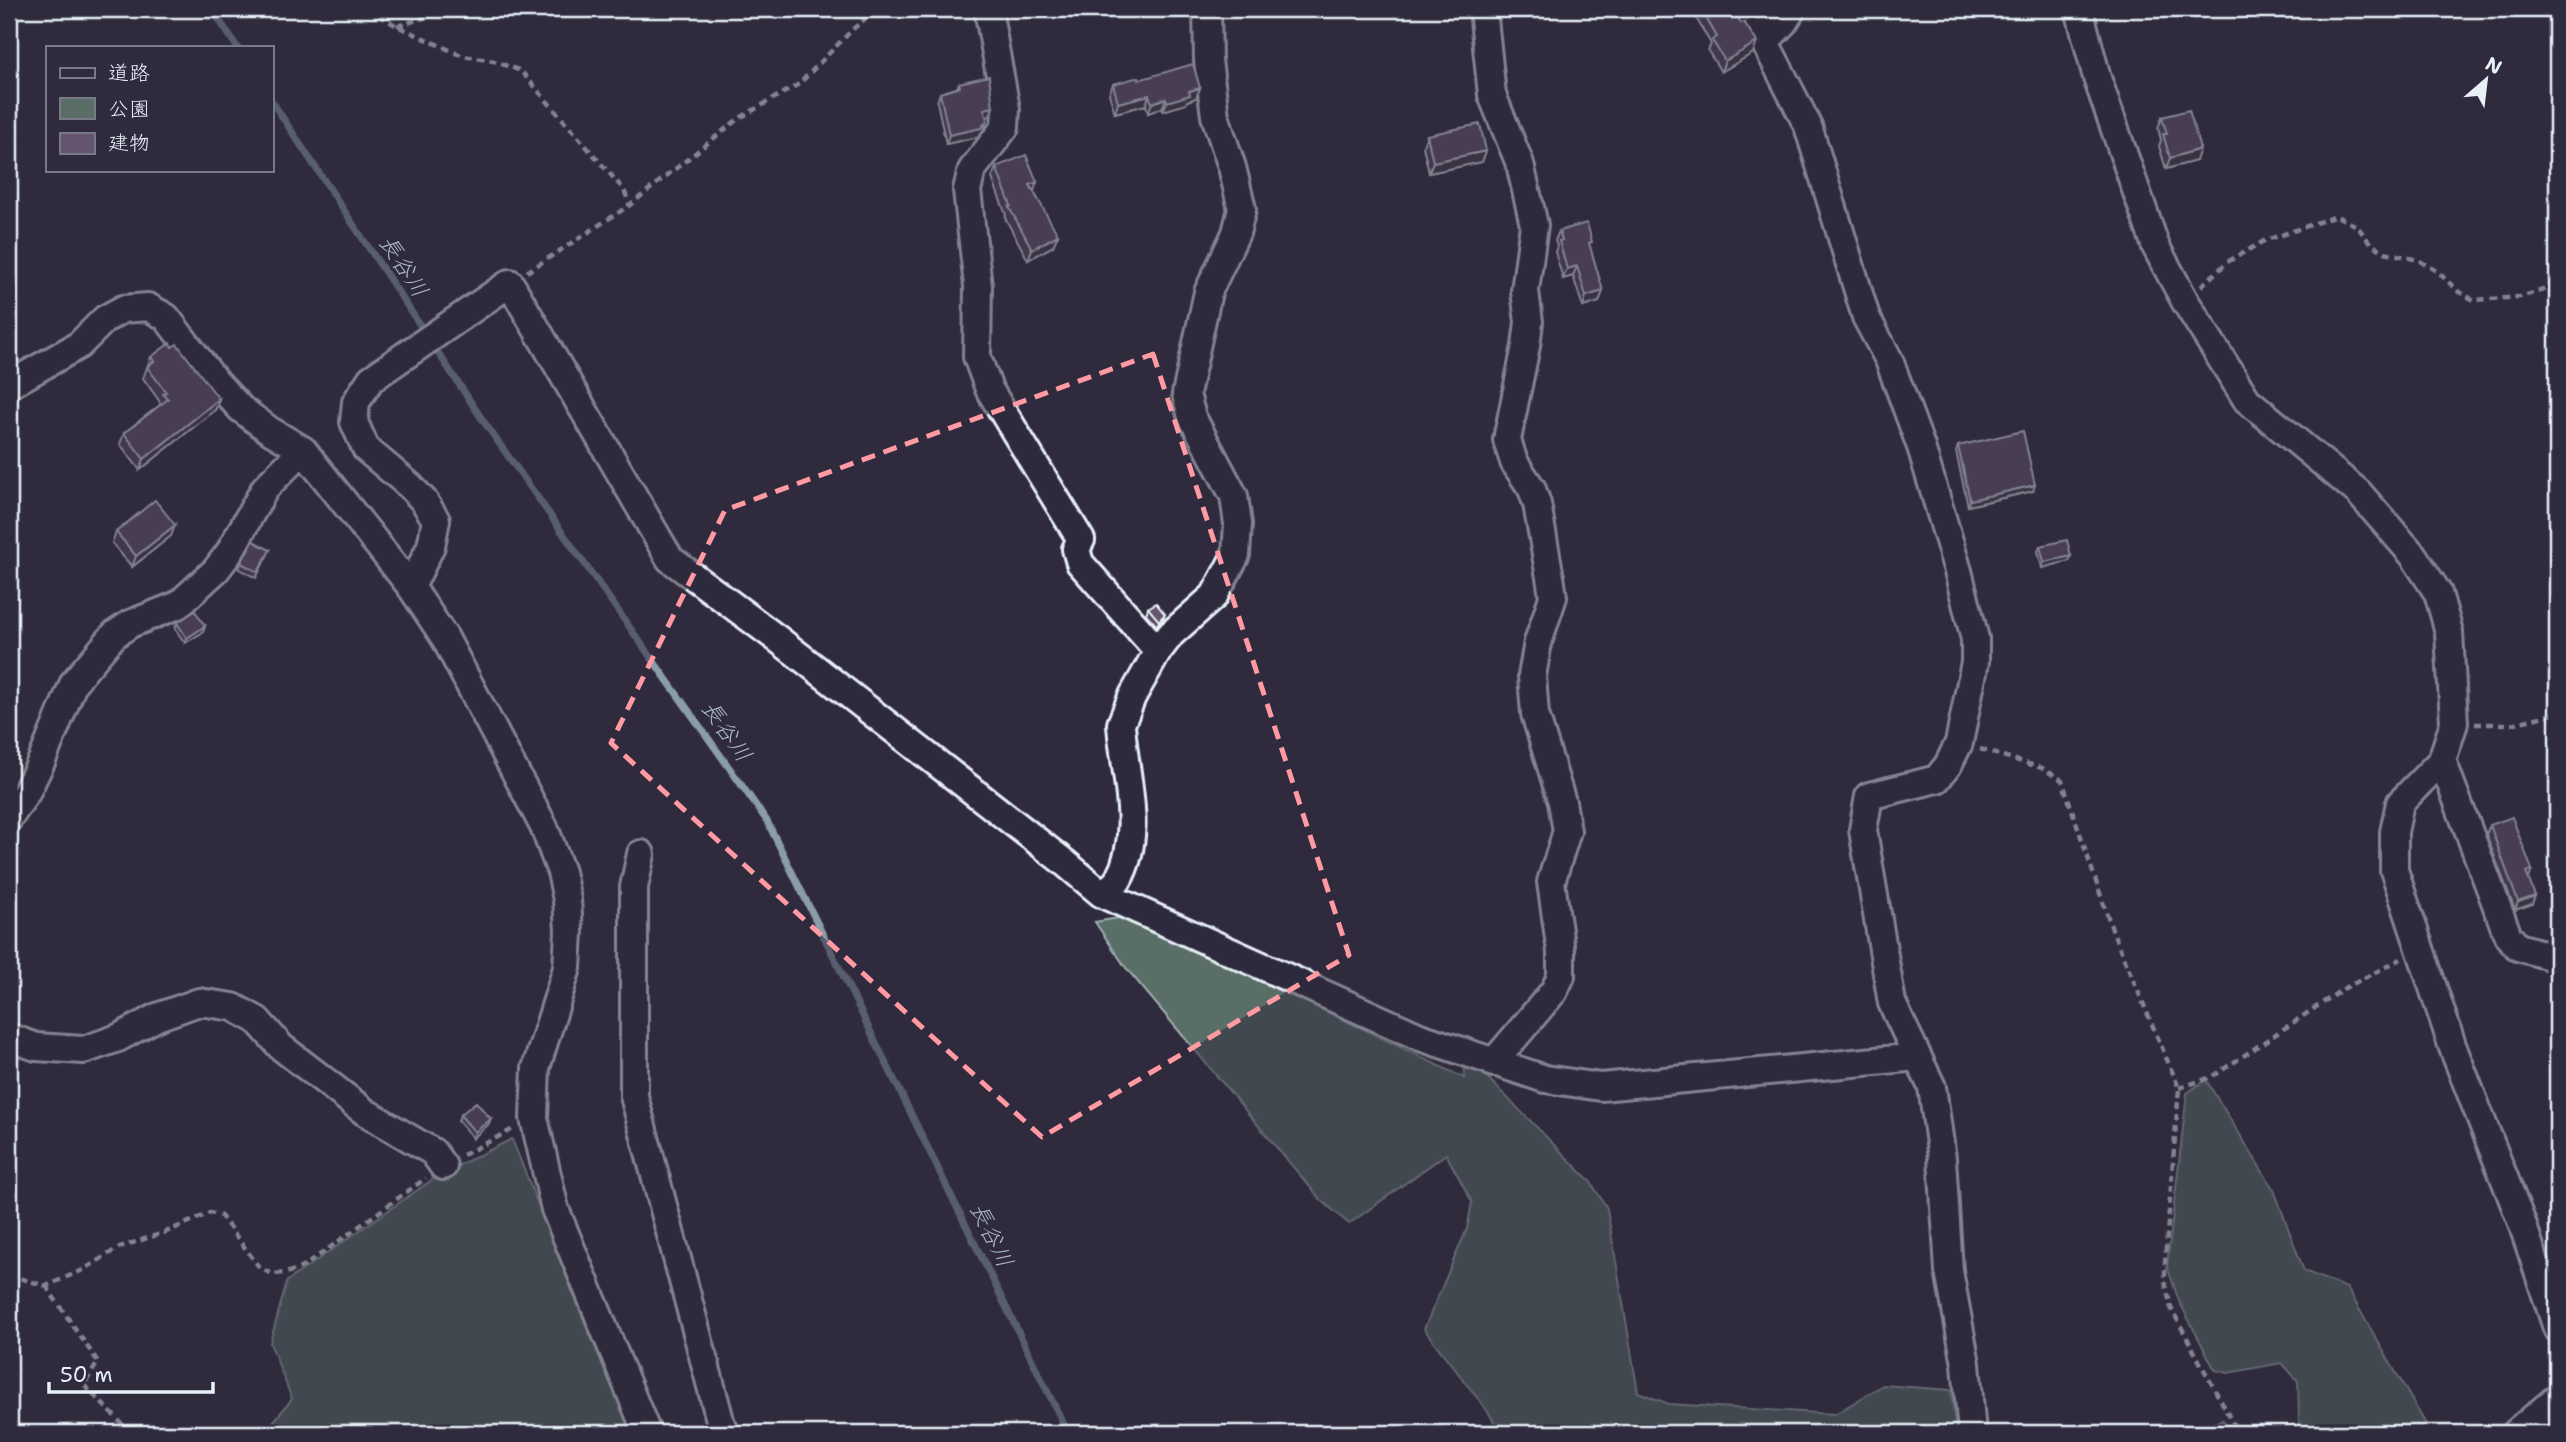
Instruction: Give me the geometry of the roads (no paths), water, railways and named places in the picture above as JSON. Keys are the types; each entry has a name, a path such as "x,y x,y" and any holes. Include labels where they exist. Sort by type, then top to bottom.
{"street":[{"path":"988,9 1006,109 1004,127 976,163 967,190 978,286 977,357 989,390 1082,540 1076,549 1080,563 1158,651"},
{"path":"1102,894 1117,882 1131,846 1132,810 1121,724 1132,697 1158,651 1171,634 1214,596 1236,555 1238,524 1234,496 1192,417 1186,394 1208,292 1236,233 1242,209 1232,167 1215,116 1208,60 1207,9"},
{"path":"1483,9 1492,96 1520,164 1534,225 1525,291 1528,334 1507,440 1514,462 1532,489 1537,504 1551,583 1553,597 1538,642 1532,676 1535,714 1562,802 1567,831 1551,882 1561,952 1561,976 1554,991 1493,1063"},
{"path":"1745,9 1808,126 1866,317 1889,360 1917,435 1958,570 1975,639 1975,662 1959,743 1948,765 1937,779 1869,796 1863,830 1892,1003 1932,1087 1942,1158 1949,1271 1966,1364 1972,1433"},
{"path":"1765,42 1793,9"},
{"path":"2079,9 2097,78 2156,247 2185,301 2247,400 2358,492 2413,555 2438,593 2449,632 2455,723 2442,760 2400,803 2394,832 2394,870 2453,1048 2522,1223 2557,1328"},
{"path":"411,587 430,546 436,520 410,486 366,449 354,422 356,402 371,379 499,290 670,559 844,691 1102,894 1420,1037 1545,1079 1601,1087 1917,1057"},
{"path":"9,385 79,345 105,318 123,309 148,307 166,317 214,380 241,409 303,450 411,587 445,638 544,827 561,872 567,900 569,931 567,968 536,1069 534,1118 555,1209 647,1433"},
{"path":"9,818 26,793 74,682 82,670 114,635 130,624 178,605 216,570 229,553 265,488 303,450"},
{"path":"2442,760 2508,936 2518,947 2557,958"},
{"path":"641,854 634,887 634,1096 721,1424 726,1433"},
{"path":"9,1037 36,1047 84,1050 118,1038 157,1017 199,1002 233,1007 257,1020 281,1047 365,1112 433,1152 443,1166"},
{"path":"2516,1433 2557,1398"}],"waterway":[{"name":"長谷川","path":"212,9 236,46"},
{"name":"長谷川","path":"273,103 484,422 767,821 1068,1433"}]}
